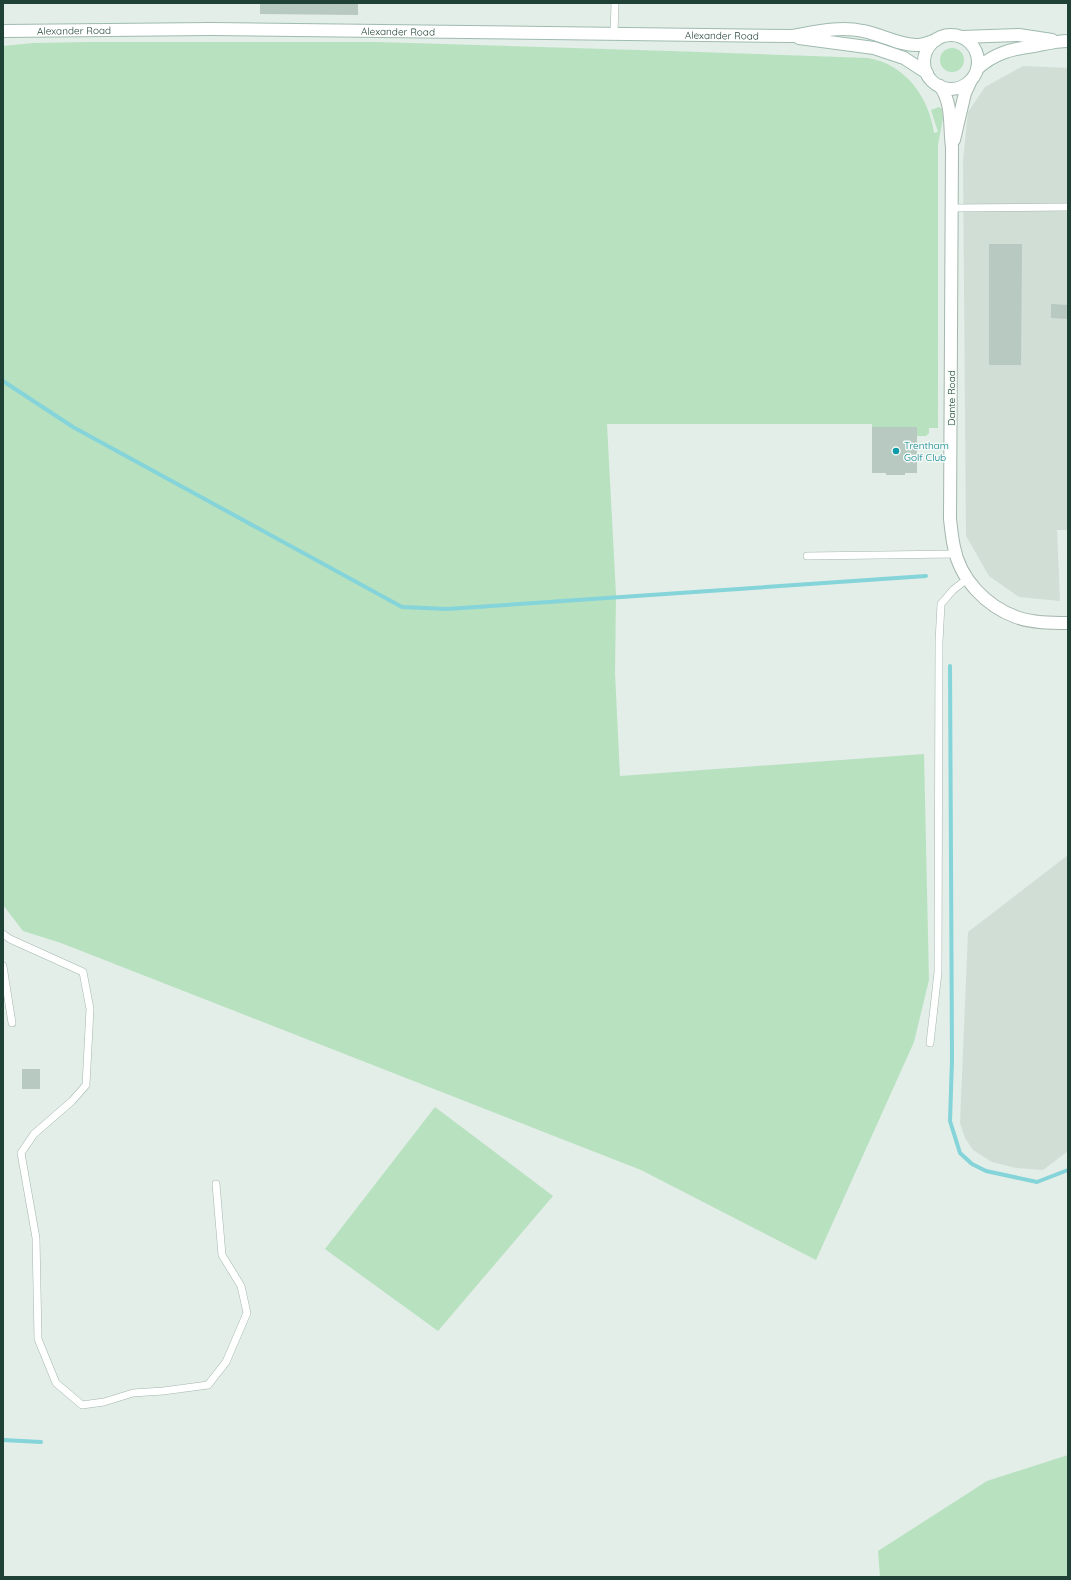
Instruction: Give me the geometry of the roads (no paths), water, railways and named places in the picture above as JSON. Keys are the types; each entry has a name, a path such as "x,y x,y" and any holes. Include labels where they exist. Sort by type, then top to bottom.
{"street":[{"name":"Alexander Road","path":"3,31 211,29 792,36 830,29 847,29 878,34 918,45 948,36 1020,35 1063,41"},
{"name":"Alexander Road","path":"792,36 807,40 874,48 904,58 927,73 932,80 940,86"},
{"path":"962,37 975,49 978,58 977,69"},
{"path":"927,73 925,64 926,55 929,47 936,40"},
{"name":"Alexander Road","path":"952,147 965,93 977,69 986,60 1013,49 1063,41"},
{"path":"940,86 946,88 957,88 971,80"},
{"path":"940,86 946,95 948,102 952,147"},
{"name":"Dante Road","path":"952,147 950,519 956,554 960,567 967,579 985,599 1000,610 1017,618 1039,622 1068,623"}],"lane":[{"path":"614,34 615,3"},
{"path":"952,208 1068,207"},
{"path":"807,556 956,554"},
{"path":"930,1043 938,972 939,650 941,604 953,590 967,579"},
{"path":"3,934 10,939 83,972 90,1009 86,1085 72,1101 34,1134 21,1153 36,1238 38,1339 56,1383 82,1405 104,1402 133,1393 163,1391 208,1384 226,1362 247,1313 242,1286 222,1255 216,1184"},
{"path":"3,966 12,1023"}],"waterway":[{"path":"3,381 73,427 402,607 447,609 926,576"},
{"path":"950,666 952,1059 950,1121 960,1153 972,1164 986,1171 1037,1182 1068,1170"},
{"path":"3,1440 41,1442"}],"place":[{"name":"Trentham Golf Club","path":"896,451"}]}
